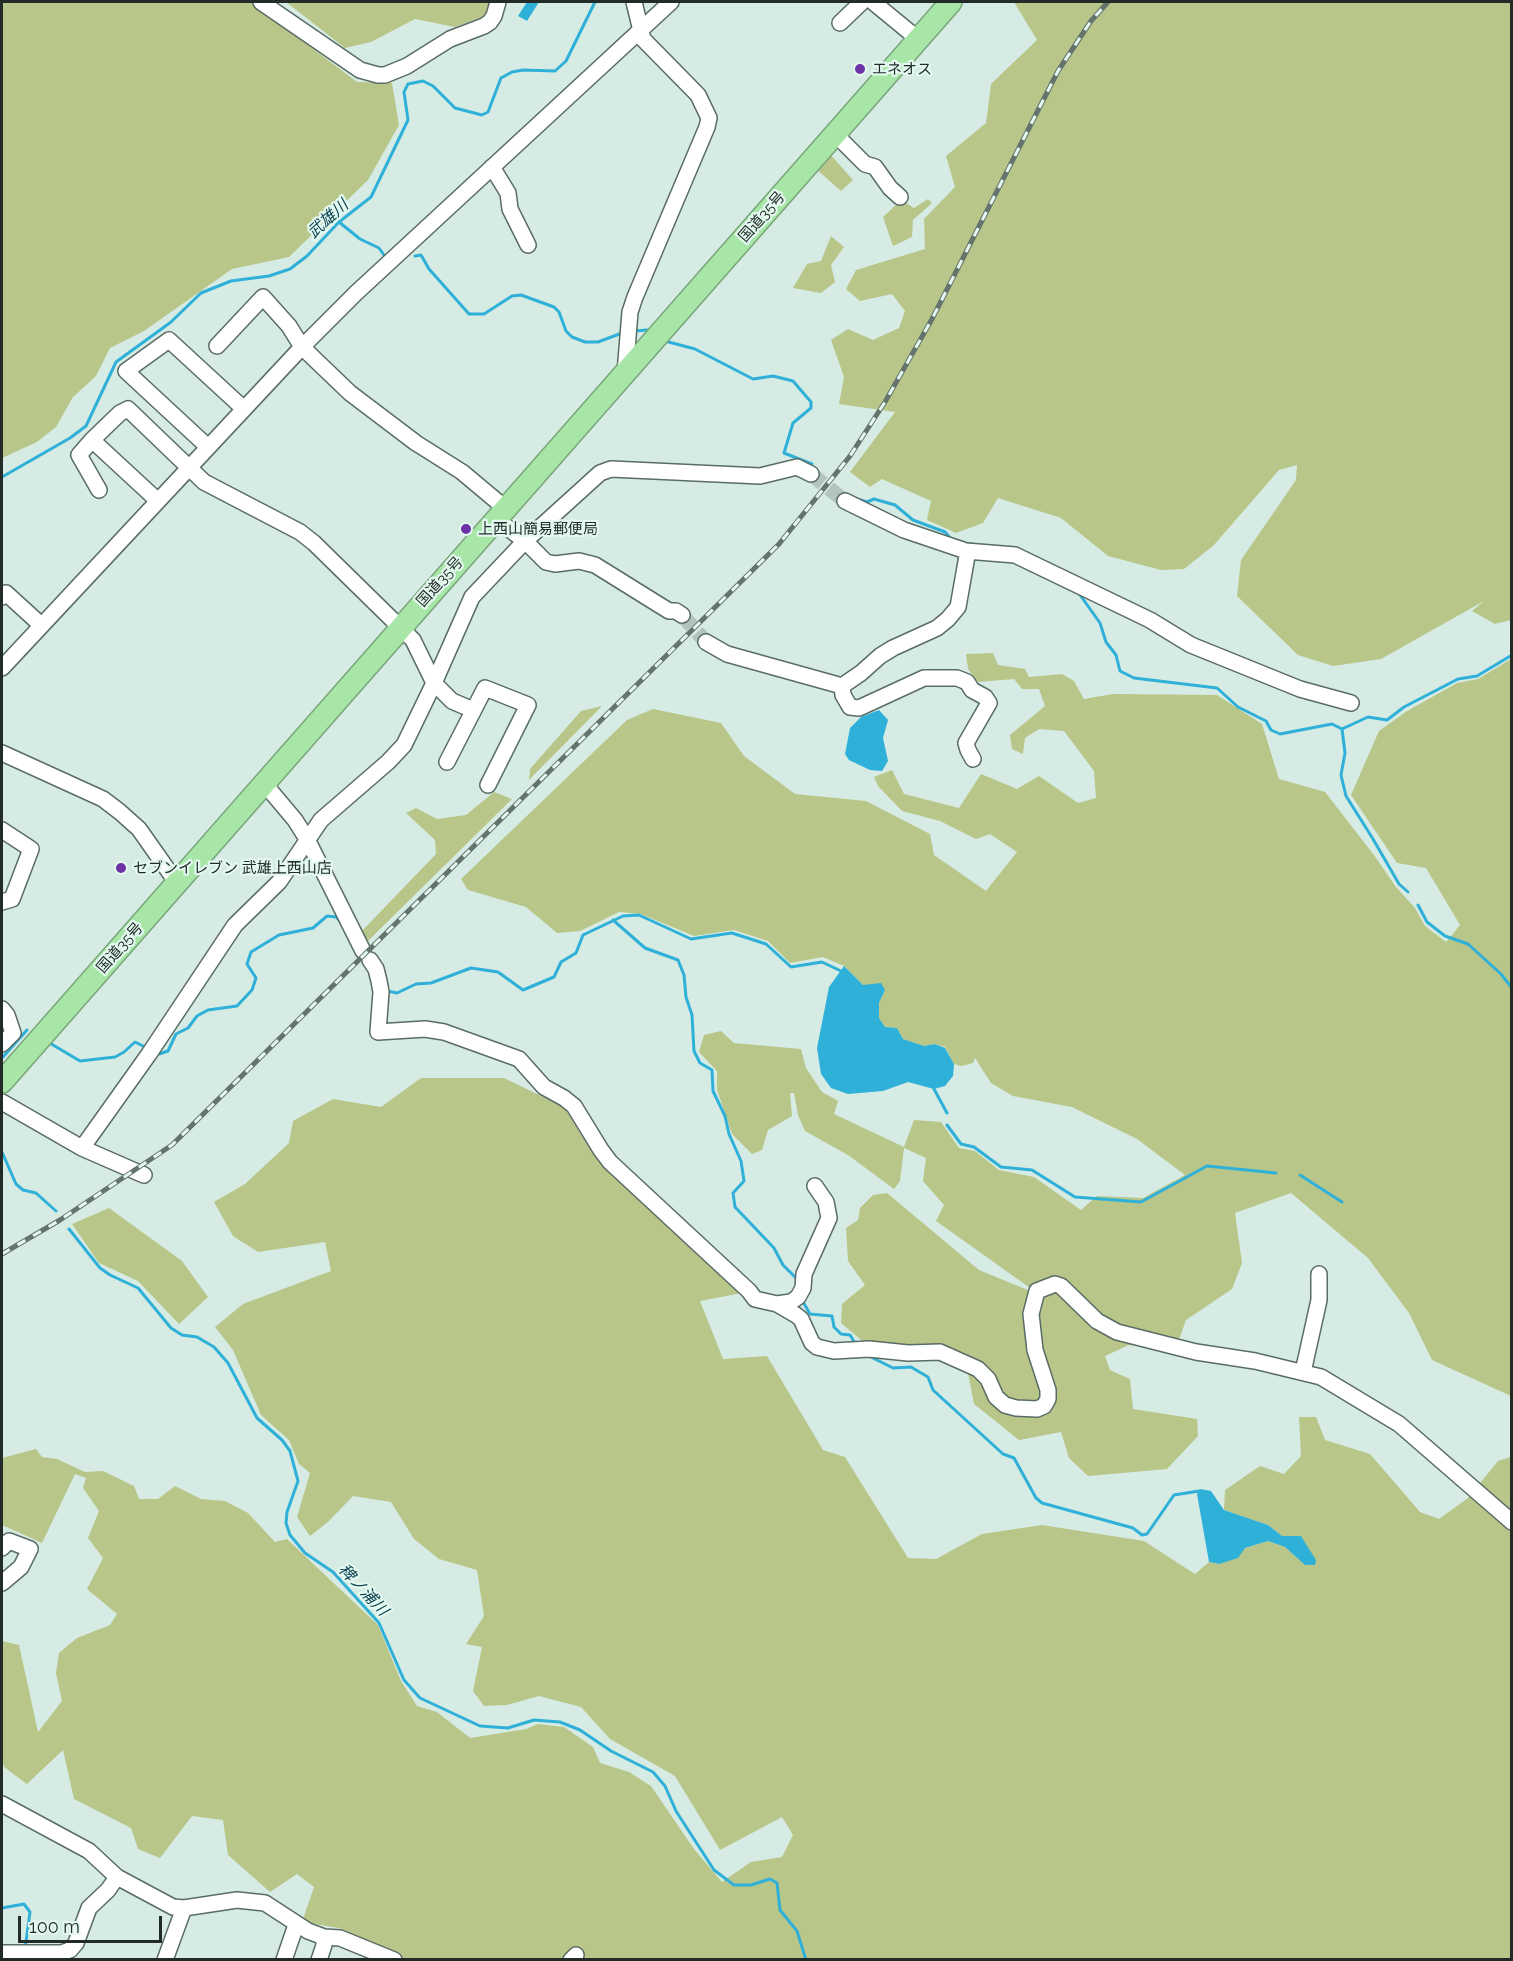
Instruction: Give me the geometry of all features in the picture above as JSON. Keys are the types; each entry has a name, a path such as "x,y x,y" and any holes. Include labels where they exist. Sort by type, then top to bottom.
{"highway":[{"name":"国道35号","path":"2,1082 948,3"}],"street":[{"path":"261,2 360,70 385,75 407,66 450,39 490,22 498,2"},
{"path":"625,373 630,312 709,118 698,95 643,39 634,2"},
{"path":"4,661 41,625 243,409 356,293 671,2"},
{"path":"840,23 862,2"},
{"path":"873,2 918,39"},
{"path":"835,134 865,164 875,167 890,188 900,197"},
{"path":"492,167 508,193 510,209 528,245"},
{"path":"217,346 263,297 289,326 302,347 350,393 416,442 462,472 546,562 555,564 579,561 595,565 669,611 676,611 682,615"},
{"path":"208,447 126,371 169,340 243,409"},
{"path":"99,490 79,455 120,413 128,409 204,482 300,532 314,543 413,640 434,683 452,701 474,710"},
{"path":"92,440 158,501"},
{"path":"82,1148 152,1050 236,925 279,882 321,820 388,762 404,745 472,597 525,541 600,473 611,469 760,476 797,467 812,474"},
{"path":"844,501 904,530 966,551 1008,554 1149,620 1191,645 1300,689 1351,703"},
{"path":"706,642 727,654 842,686 880,656 948,619 958,607 966,551"},
{"path":"2,597 6,593 41,625"},
{"path":"842,686 843,695 850,707 859,708 924,678 957,678 967,682 972,690 985,697 989,704 966,743 974,759"},
{"path":"447,762 485,688 528,705 488,785"},
{"path":"2,753 103,800 120,812 139,829 177,883"},
{"path":"263,782 295,820 307,839 366,956 376,969 381,992 378,1032 424,1029 444,1032 519,1059 544,1087 574,1106 605,1156 658,1208 709,1253 755,1299 777,1304 801,1319 807,1335 817,1347 834,1350 940,1352 978,1369 988,1379 996,1397 1005,1405 1037,1409 1044,1406 1048,1399 1048,1390 1035,1350 1031,1314 1037,1291 1055,1284 1062,1286 1097,1321 1117,1332 1196,1352 1255,1361 1322,1377 1399,1424 1512,1522"},
{"path":"2,830 31,849 12,899 2,902"},
{"path":"2,1009 7,1015 13,1034 2,1044"},
{"path":"2,1102 82,1148 144,1175"},
{"path":"777,1304 790,1302 798,1297 803,1288 804,1274 829,1218 826,1202 815,1186"},
{"path":"1303,1372 1319,1300 1319,1274"},
{"path":"2,1548 9,1541 30,1549 21,1567 2,1583"},
{"path":"2,1804 89,1851 117,1877 172,1907 184,1908 237,1900 265,1904 296,1925 324,1936 340,1938 394,1959"},
{"path":"14,1954 61,1953 70,1950 76,1943 89,1908 108,1890 117,1877"},
{"path":"165,1959 184,1908"},
{"path":"284,1959 296,1925"},
{"path":"319,1959 324,1945 324,1936"}],"green space":[{"path":"2,2 251,2 357,82 392,83 399,125 368,180 289,257 232,269 144,331 110,348 96,376 73,397 56,427 37,442 2,458"},
{"path":"286,2 506,2 503,9 455,27 415,19 371,42 345,48"},
{"path":"1014,2 1511,2 1511,620 1495,624 1472,611 1484,601 1381,659 1333,666 1298,655 1237,596 1241,560 1296,480 1297,465 1279,470 1214,545 1184,569 1161,570 1108,556 1061,518 998,498 983,523 956,533 927,520 931,501 882,479 870,487 850,472 895,412 839,404 844,377 831,340 848,329 873,340 899,328 905,311 892,294 860,301 846,289 856,270 925,249 924,219 955,187 946,156 986,123 991,84 1037,40"},
{"path":"829,153 853,180 841,191 815,168"},
{"path":"928,199 932,203 913,220 912,237 893,246 883,217 901,200 914,208"},
{"path":"831,236 844,247 831,265 835,282 821,293 793,288 807,264 821,261"},
{"path":"993,653 998,665 1025,669 1029,677 1062,674 1074,681 1084,699 1113,694 1217,695 1262,724 1279,779 1325,792 1396,887 1415,908 1425,926 1446,942 1460,925 1426,868 1397,863 1351,795 1379,731 1407,711 1457,683 1478,679 1511,659 1511,1396 1432,1360 1409,1313 1368,1258 1291,1193 1235,1213 1242,1263 1232,1289 1186,1320 1176,1348 1129,1345 1105,1356 1110,1370 1130,1379 1133,1409 1197,1419 1198,1436 1167,1469 1088,1476 1069,1458 1061,1432 1019,1440 974,1404 968,1373 931,1355 879,1355 841,1323 842,1304 865,1285 848,1261 846,1228 858,1220 860,1208 873,1195 887,1193 979,1270 1040,1295 936,1221 944,1205 923,1181 926,1158 904,1148 900,1181 894,1189 848,1155 805,1131 798,1115 794,1093 790,1093 792,1116 768,1130 762,1150 752,1154 732,1134 717,1090 717,1071 699,1052 704,1035 721,1031 734,1043 801,1049 806,1068 822,1092 838,1101 834,1114 904,1147 914,1120 941,1122 959,1148 975,1151 999,1170 1034,1177 1081,1210 1097,1196 1143,1198 1185,1175 1137,1139 1072,1107 1013,1096 991,1083 975,1058 973,1063 961,1066 954,1064 945,1047 935,1044 924,1046 903,1039 897,1028 885,1027 879,1018 879,1003 885,990 863,985 844,966 823,957 790,963 768,941 734,930 694,936 641,914 619,912 580,931 557,933 526,907 468,890 461,879 627,720 653,709 721,723 744,756 795,794 866,801 930,834 934,855 986,891 1017,852 990,834 976,839 940,821 902,811 878,786 874,777 892,770 904,794 959,808 981,774 1017,789 1039,776 1078,803 1096,798 1094,771 1064,731 1039,729 1025,738 1023,754 1012,749 1010,735 1045,706 1039,689 1022,689 1014,679 978,682 968,669 966,654"},
{"path":"602,706 529,780 530,769 581,711"},
{"path":"494,792 512,799 368,941 360,933 436,854 435,840 406,813 416,808 437,819 466,815"},
{"path":"421,1078 504,1078 564,1107 592,1152 742,1293 700,1301 723,1359 767,1356 823,1450 845,1457 908,1558 936,1559 982,1534 1042,1525 1144,1541 1195,1574 1209,1562 1219,1564 1245,1548 1268,1541 1285,1547 1305,1565 1301,1536 1282,1536 1268,1525 1224,1510 1225,1490 1260,1466 1284,1474 1301,1456 1299,1417 1316,1417 1325,1440 1370,1454 1420,1512 1439,1519 1468,1498 1498,1461 1511,1457 1511,1959 401,1959 381,1946 339,1928 302,1922 314,1887 297,1874 270,1892 228,1855 223,1820 192,1816 160,1858 138,1849 131,1828 74,1799 63,1750 27,1784 4,1767 2,1758 2,1641 19,1645 38,1732 62,1701 56,1673 59,1653 77,1638 110,1625 117,1614 87,1589 103,1558 88,1538 99,1511 83,1488 86,1478 75,1474 42,1543 2,1525 2,1458 36,1449 42,1457 57,1459 85,1472 103,1471 134,1486 139,1499 158,1499 175,1486 201,1499 225,1501 248,1513 275,1542 287,1539 378,1625 401,1681 417,1706 437,1712 470,1738 526,1729 538,1724 564,1727 593,1747 600,1763 629,1772 651,1786 694,1849 722,1882 751,1862 782,1857 793,1835 782,1817 720,1850 675,1776 610,1739 581,1707 539,1696 507,1705 484,1706 473,1691 482,1647 466,1644 484,1616 477,1570 439,1559 414,1539 391,1502 353,1496 328,1522 310,1536 297,1517 310,1473 299,1464 289,1440 261,1415 233,1350 215,1327 243,1304 331,1271 325,1242 258,1252 233,1236 214,1202 245,1184 289,1143 293,1121 333,1099 381,1107"},
{"path":"109,1208 182,1261 208,1297 179,1324 138,1281 99,1263 72,1224"}],"water":[{"path":"527,2 539,2 527,21 518,16"},
{"path":"879,710 888,720 883,738 888,761 882,771 870,770 849,760 845,754 850,728 861,717"},
{"path":"844,966 863,985 881,983 885,990 879,1003 879,1018 885,1027 897,1028 903,1039 924,1046 935,1044 945,1048 954,1064 953,1076 945,1086 934,1089 908,1082 883,1091 848,1094 831,1088 821,1074 817,1048 829,987"},
{"path":"1200,1489 1211,1491 1224,1510 1268,1525 1282,1536 1301,1536 1316,1560 1315,1565 1305,1565 1285,1547 1268,1541 1245,1548 1238,1558 1219,1564 1209,1562 1197,1494"}],"waterway":[{"name":"武雄川","path":"2,477 70,438 86,426 116,362 171,322 201,293 231,281 269,276 290,269 307,256 339,222 371,197 408,120 404,92 408,84 423,81 433,86 455,108 482,115 488,112 501,78 512,72 523,70 555,71 566,61 595,2"},
{"path":"339,222 360,239 379,248 384,255"},
{"path":"415,256 421,255 429,269 469,314 484,314 512,296 521,295 554,307 559,312 566,331 572,337 585,342 598,342 622,333"},
{"path":"635,331 647,330"},
{"path":"665,341 695,349 753,379 773,376 793,381 811,402 811,408 793,423 784,453 812,464"},
{"path":"857,499 867,502 874,499 895,505 913,520 945,532 952,540"},
{"path":"964,543 978,545"},
{"path":"1078,592 1100,623 1106,642 1116,655 1120,671 1134,678 1217,688 1238,707 1266,721 1271,730 1280,734 1332,724 1342,729 1345,753 1341,775 1346,796 1399,884 1408,892"},
{"path":"1342,729 1368,717 1387,720 1404,707 1458,679 1477,676 1512,655"},
{"path":"1418,905 1427,922 1445,936 1468,944 1501,974 1512,988"},
{"path":"387,991 397,993 416,984 431,983 471,968 498,972 523,990 554,977 561,962 576,953 583,935 623,916 639,915 691,939 732,933 766,944 791,967 822,962 841,971"},
{"path":"156,1052 159,1054 168,1051 176,1034 188,1028 197,1016 208,1010 237,1006 252,990 256,978 247,964 251,952 279,935 313,928 327,916 336,917 342,923"},
{"path":"613,920 645,948 678,960 684,975 686,997 692,1015 694,1051 700,1063 712,1070 713,1091 725,1116 729,1134 741,1161 744,1181 733,1193 735,1207 774,1248 783,1265 797,1279"},
{"path":"2,1058 27,1030"},
{"path":"48,1042 80,1061 115,1057 135,1042 147,1048"},
{"path":"934,1089 947,1113"},
{"path":"947,1125 961,1144 974,1147 1001,1167 1032,1170 1075,1197 1141,1202 1207,1166 1276,1173"},
{"name":"稗ノ浦川","path":"2,1152 16,1184 23,1190 36,1193 56,1211"},
{"path":"1300,1175 1342,1202"},
{"name":"稗ノ浦川","path":"69,1229 100,1268 138,1288 171,1328 182,1335 197,1337 214,1347 228,1363 257,1418 282,1440 290,1451 298,1481 287,1512 286,1523 290,1535 305,1553 333,1572 379,1623 404,1680 420,1698 480,1726 508,1728 534,1720 560,1722 580,1730 611,1751 653,1772 665,1786 676,1811 714,1870 734,1885 751,1885 770,1879 777,1883 780,1910 797,1931 806,1960"},
{"path":"802,1300 810,1314 832,1316 834,1327 841,1334 850,1335 855,1343"},
{"path":"871,1357 893,1368 911,1367 928,1377 933,1390 1003,1454 1014,1458 1036,1498 1042,1503 1133,1528 1142,1535 1147,1534 1174,1495 1199,1491"},
{"path":"2,1908 24,1904 30,1912 25,1949"}],"tunnel":[{"path":"811,474 845,501"},
{"path":"682,615 706,642"}],"railway":[{"path":"2,1254 60,1220 172,1145 779,544 850,456 885,402 932,319 1058,71 1091,21 1108,2"}],"place":[{"name":"エネオス","path":"860,69"},
{"name":"上西山簡易郵便局","path":"466,529"},
{"name":"セブンイレブン 武雄上西山店","path":"121,868"}]}
